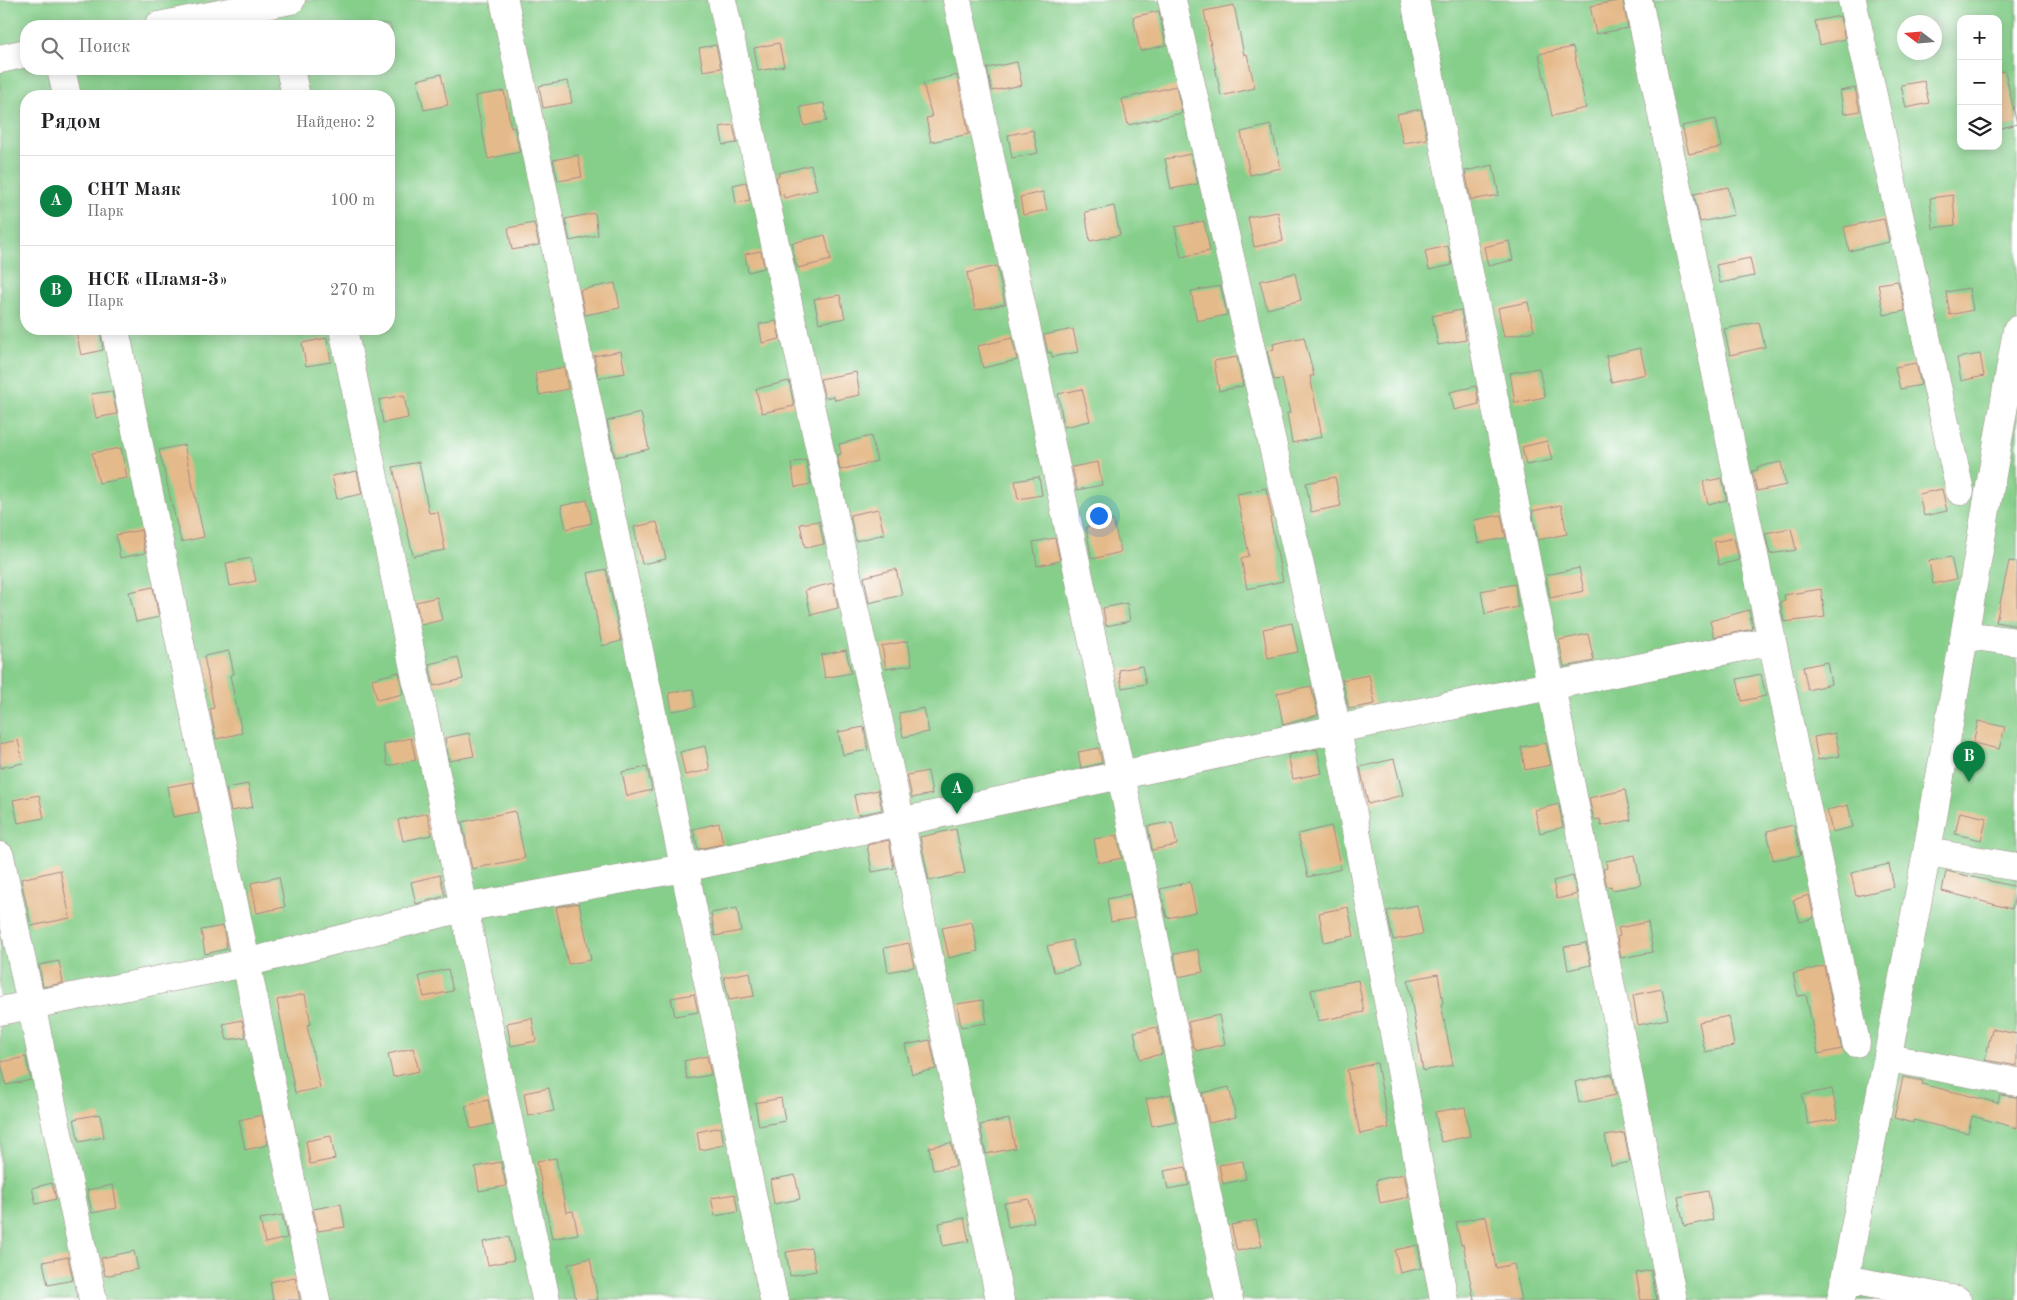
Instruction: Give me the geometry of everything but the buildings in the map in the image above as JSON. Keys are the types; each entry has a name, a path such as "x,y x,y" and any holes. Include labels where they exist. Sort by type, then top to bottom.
{"street":[{"path":"504,0 774,1300"},
{"path":"722,0 901,823 1000,1300"},
{"path":"957,0 1121,775 1228,1300"},
{"path":"1172,0 1337,729 1444,1300"},
{"path":"1415,0 1553,684 1674,1300"},
{"path":"1638,0 1856,1043"},
{"path":"1852,0 1960,491"},
{"path":"205,20 283,10"},
{"path":"0,59 20,54"},
{"path":"62,75 66,90"},
{"path":"291,75 295,90"},
{"path":"1957,1300 1843,1290 1889,1058 1966,635 2011,410 2017,330"},
{"path":"116,335 316,1300"},
{"path":"345,335 546,1300"},
{"path":"1966,635 2017,642"},
{"path":"0,1011 246,963 463,908 684,868 1337,729 1772,641"},
{"path":"1927,852 2017,867"},
{"path":"0,856 93,1300"},
{"path":"1889,1058 2017,1082"}],"green space":[{"path":"0,0 2017,0 2017,1300 0,1300"}],"place":[{"name":"НСК «Пламя-3»","path":"1969,782"},
{"name":"СНТ Маяк","path":"957,814"}]}
